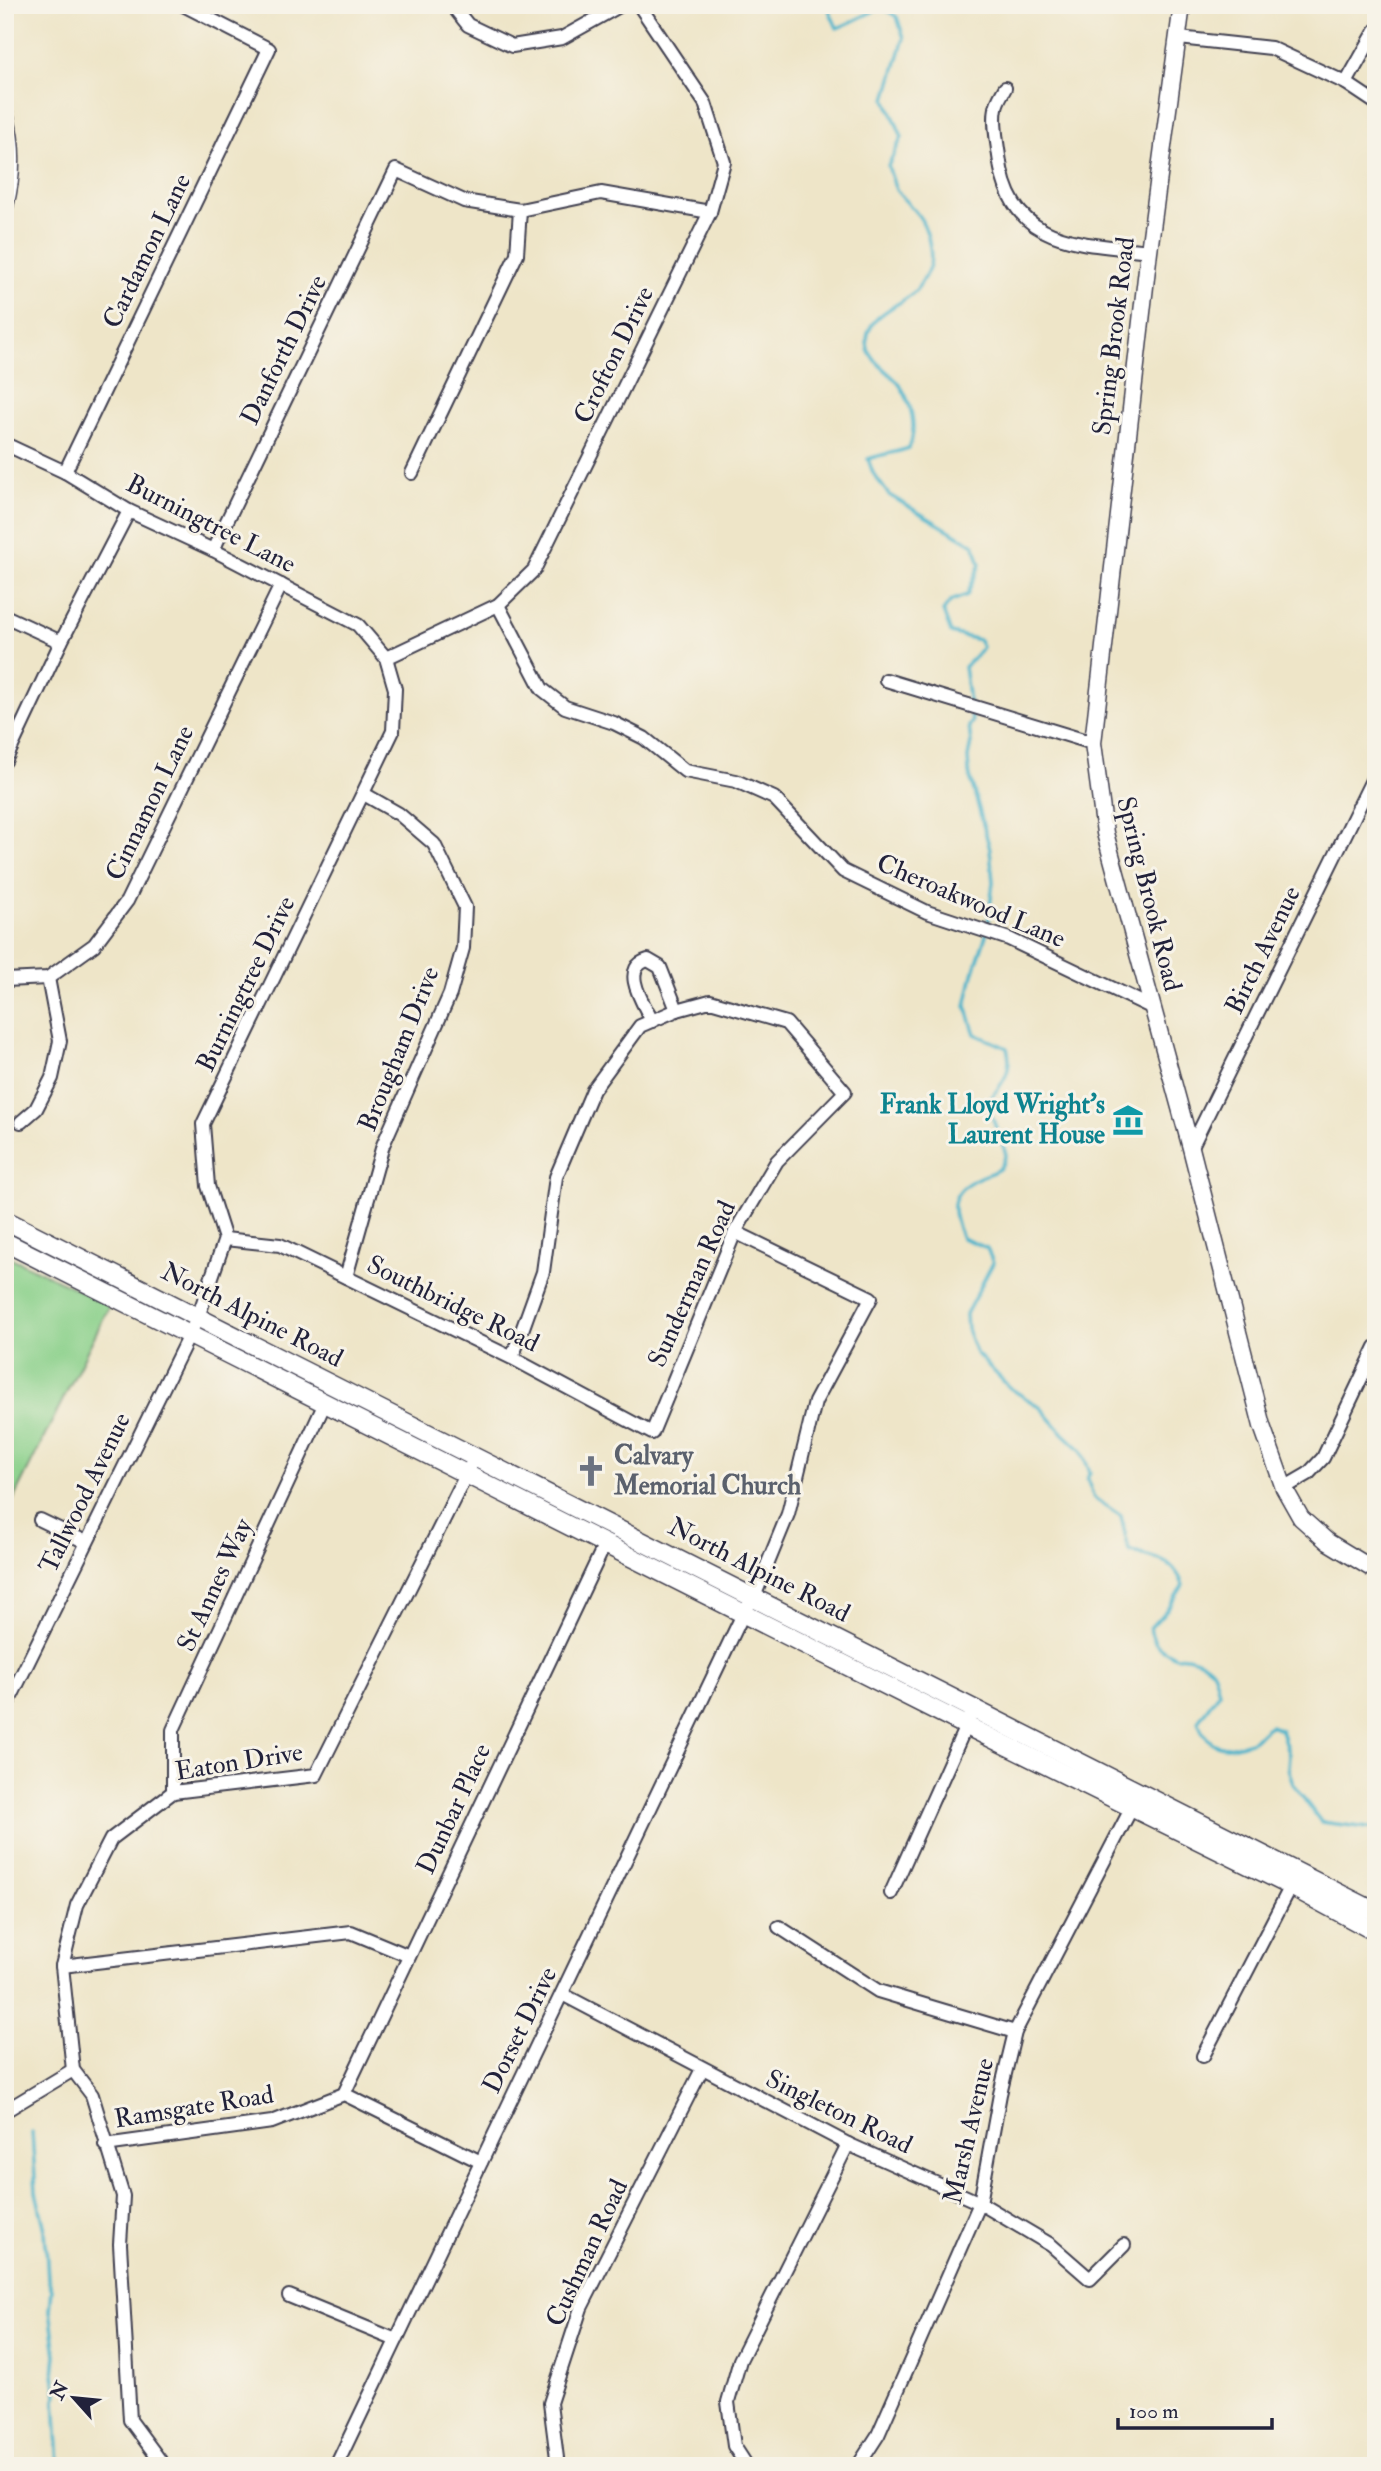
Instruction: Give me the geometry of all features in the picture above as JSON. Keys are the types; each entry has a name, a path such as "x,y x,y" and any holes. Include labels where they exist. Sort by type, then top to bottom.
{"main road":[{"name":"North Alpine Road","path":"5,1220 1376,1912"},
{"name":"North Alpine Road","path":"5,1242 1131,1809 1291,1886 1376,1932"}],"street":[{"name":"Cardamon Lane","path":"65,472 269,49 183,5"},
{"path":"452,5 468,25 512,46 562,38 621,5"},
{"name":"Crofton Drive","path":"386,658 498,604 534,570 710,212 724,162 705,103 639,5"},
{"name":"Spring Brook Road","path":"1182,5 1149,251 1093,743 1104,833 1191,1149 1262,1426 1284,1488 1301,1518 1328,1542 1376,1571"},
{"path":"1346,83 1376,30"},
{"path":"1179,38 1272,48 1346,83 1376,103"},
{"path":"1005,88 996,107 998,149 1001,176 1013,205 1031,225 1052,236 1076,243 1149,251"},
{"path":"5,114 11,150 5,206"},
{"name":"Danforth Drive","path":"213,550 396,170 464,201 520,210"},
{"path":"412,473 517,254 520,210 601,194 710,212"},
{"name":"Burningtree Lane","path":"5,444 65,472 129,511 213,550 358,625 386,658"},
{"path":"5,761 61,642 129,511"},
{"name":"Cinnamon Lane","path":"48,978 94,945 127,901 281,585"},
{"name":"Cheroakwood Lane","path":"498,604 542,689 565,707 614,723 644,738 685,771 736,781 774,798 843,871 927,912 1009,939 1151,1007"},
{"path":"5,616 61,642"},
{"name":"Burningtree Drive","path":"225,1239 208,1186 204,1124 393,730 395,689 386,658"},
{"path":"886,680 1093,743"},
{"name":"Birch Avenue","path":"1191,1149 1376,772"},
{"name":"Brougham Drive","path":"346,1277 383,1145 450,994 463,948 465,907 434,844 399,814 364,794"},
{"path":"512,1358 542,1272 556,1177 593,1090 645,1023 634,983 635,971 642,961 648,960 660,967 677,1010"},
{"path":"5,981 48,978 60,1041 52,1078 36,1109 21,1122"},
{"name":"Sunderman Road","path":"645,1023 710,1001 786,1023 845,1092 777,1161 735,1231 652,1433"},
{"name":"Dorset Drive","path":"335,2466 743,1614 754,1597 788,1514 816,1402 871,1298 735,1231"},
{"path":"189,1334 198,1317 225,1239"},
{"name":"Southbridge Road","path":"225,1239 280,1245 512,1358 652,1433"},
{"name":"Tallwood Avenue","path":"5,1709 189,1334"},
{"path":"1284,1488 1308,1474 1323,1458 1376,1347"},
{"name":"St Annes Way","path":"173,1792 173,1730 325,1403"},
{"name":"Eaton Drive","path":"164,2466 130,2420 120,2245 123,2196 105,2145 92,2095 73,2070 62,1966 77,1905 111,1839 173,1792 317,1775 475,1457"},
{"path":"40,1520 86,1542"},
{"name":"Dunbar Place","path":"344,2094 605,1544"},
{"path":"891,1893 974,1708"},
{"name":"Marsh Avenue","path":"858,2466 878,2435 980,2203 1000,2094 1015,2032 1131,1809"},
{"path":"1203,2056 1291,1886"},
{"path":"779,1927 878,1991 1015,2032"},
{"path":"62,1966 351,1932 409,1956"},
{"name":"Singleton Road","path":"562,1994 848,2144 980,2203 1051,2245 1090,2279 1124,2245"},
{"name":"Cushman Road","path":"558,2466 550,2403 582,2308 702,2069"},
{"path":"5,2111 73,2070"},
{"path":"344,2094 481,2162"},
{"name":"Ramsgate Road","path":"105,2145 272,2122 344,2094"},
{"path":"747,2466 734,2446 728,2403 740,2360 848,2144"},
{"path":"289,2296 396,2340"}],"green space":[{"path":"5,1255 110,1305 5,1516"}],"waterway":[{"path":"833,5 829,10 837,28 883,8 897,17 904,38 886,99 902,137 888,166 897,191 924,226 931,253 930,265 918,287 907,298 884,312 868,332 868,349 875,361 901,387 908,401 913,425 909,448 868,459 873,473 889,495 974,545 980,564 967,595 951,601 943,611 951,633 979,640 982,647 964,667 972,722 969,726 971,743 968,757 969,773 990,849 993,882 987,932 966,1006 975,1034 1007,1048 1009,1064 1005,1078 987,1103 1006,1154 1003,1162 999,1169 968,1183 961,1189 954,1203 955,1219 962,1238 987,1248 993,1263 966,1314 967,1329 976,1353 1010,1388 1041,1408 1081,1450 1090,1472 1087,1479 1094,1498 1121,1516 1129,1551 1169,1564 1179,1576 1183,1585 1169,1607 1150,1628 1156,1643 1162,1649 1176,1657 1201,1661 1213,1672 1219,1692 1198,1721 1209,1740 1220,1746 1234,1746 1253,1741 1270,1726 1281,1730 1289,1755 1288,1768 1293,1784 1321,1822 1376,1829"},
{"path":"32,2132 36,2192 45,2230 48,2279 52,2290 50,2310 56,2355 54,2374 59,2466"}],"place":[{"name":"Frank Lloyd Wright's Laurent House","path":"1128,1120"},
{"name":"Calvary Memorial Church","path":"591,1471"}]}
